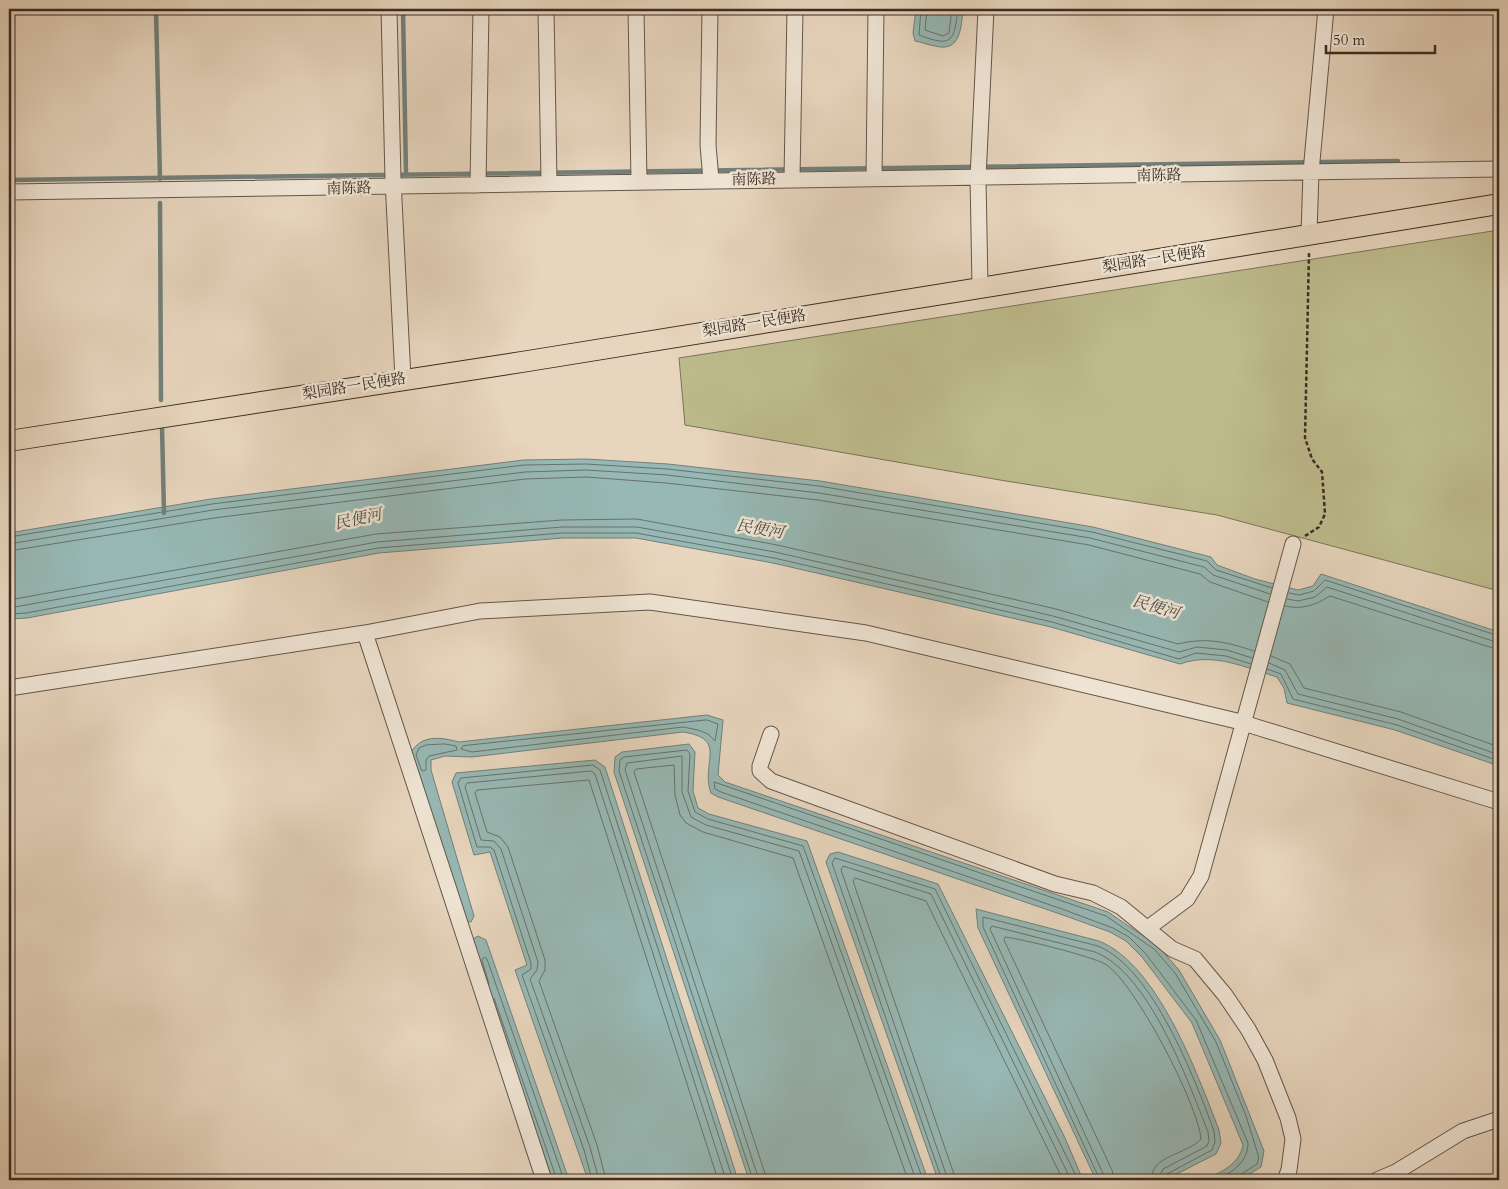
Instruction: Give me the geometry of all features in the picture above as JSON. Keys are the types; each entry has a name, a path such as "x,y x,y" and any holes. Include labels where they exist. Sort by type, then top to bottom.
{"main road":[{"name":"梨园路一民便路","path":"9,441 528,361 980,286 1499,204"}],"street":[{"path":"389,9 393,179 403,379"},
{"path":"478,177 481,9"},
{"path":"546,9 549,176"},
{"path":"636,9 639,174"},
{"path":"710,9 711,173"},
{"path":"792,172 795,9"},
{"path":"874,171 876,9"},
{"path":"980,286 979,170 986,9"},
{"path":"1309,234 1312,165 1326,9"},
{"name":"南陈路","path":"9,192 393,179 639,174 1312,165 1499,169"},
{"path":"1148,928 1187,899 1202,876 1242,723 1293,544"},
{"path":"9,688 365,633 480,611 650,602 866,633 1242,723 1499,802"},
{"path":"365,633 544,1180"},
{"path":"771,734 760,766 760,771 771,780 1046,880 1093,893 1121,907 1172,950 1195,958 1225,995 1261,1052 1286,1111 1293,1139 1289,1170 1285,1180"},
{"path":"1377,1180 1396,1172 1463,1131 1499,1119"}],"path":[{"path":"1293,544 1319,527 1325,514 1322,472 1312,459 1305,438 1309,234"}],"shaded area":[{"path":"1499,230 1499,591 1217,515 1000,480 685,425 679,358"}],"water":[{"path":"916,9 963,9 960,30 955,42 950,46 944,47 915,41 913,33"},
{"name":"民便河","path":"586,459 668,464 820,481 1093,527 1211,557 1217,565 1255,579 1298,590 1313,586 1321,574 1499,632 1499,766 1395,730 1287,703 1284,688 1277,677 1241,665 1216,660 1192,661 1180,664 1051,627 773,563 636,538 563,538 379,553 27,618 9,619 9,533 211,499 524,460"},
{"path":"707,715 723,720 718,775 725,782 1108,912 1158,946 1179,970 1220,1040 1264,1151 1261,1167 1239,1180 1204,1180 1223,1171 1233,1163 1238,1158 1243,1145 1192,1023 1142,957 1126,941 1110,932 1060,914 718,797 711,793 709,782 709,746 705,740 697,735 683,732 472,757 445,756 431,760 431,770 474,916 471,922 463,921 410,754 414,748 425,740 438,738 459,742"},
{"path":"689,744 695,752 693,791 698,808 709,814 807,841 928,1180 749,1180 614,772 615,757 622,752"},
{"path":"595,760 605,767 738,1180 588,1180 515,970 527,965 490,852 474,855 452,782 456,773"},
{"path":"838,852 938,884 1065,1138 1083,1180 938,1180 826,862 830,854"},
{"path":"976,909 1099,941 1120,954 1140,973 1157,996 1187,1051 1219,1130 1221,1143 1216,1154 1165,1180 1096,1180 978,928"},
{"path":"478,936 486,940 569,1180 552,1180 486,991 471,940"}],"waterway":[{"path":"156,9 160,179"},
{"path":"403,9 406,174"},
{"path":"9,180 1398,161"},
{"path":"160,203 161,400"},
{"path":"162,427 164,513"}]}
